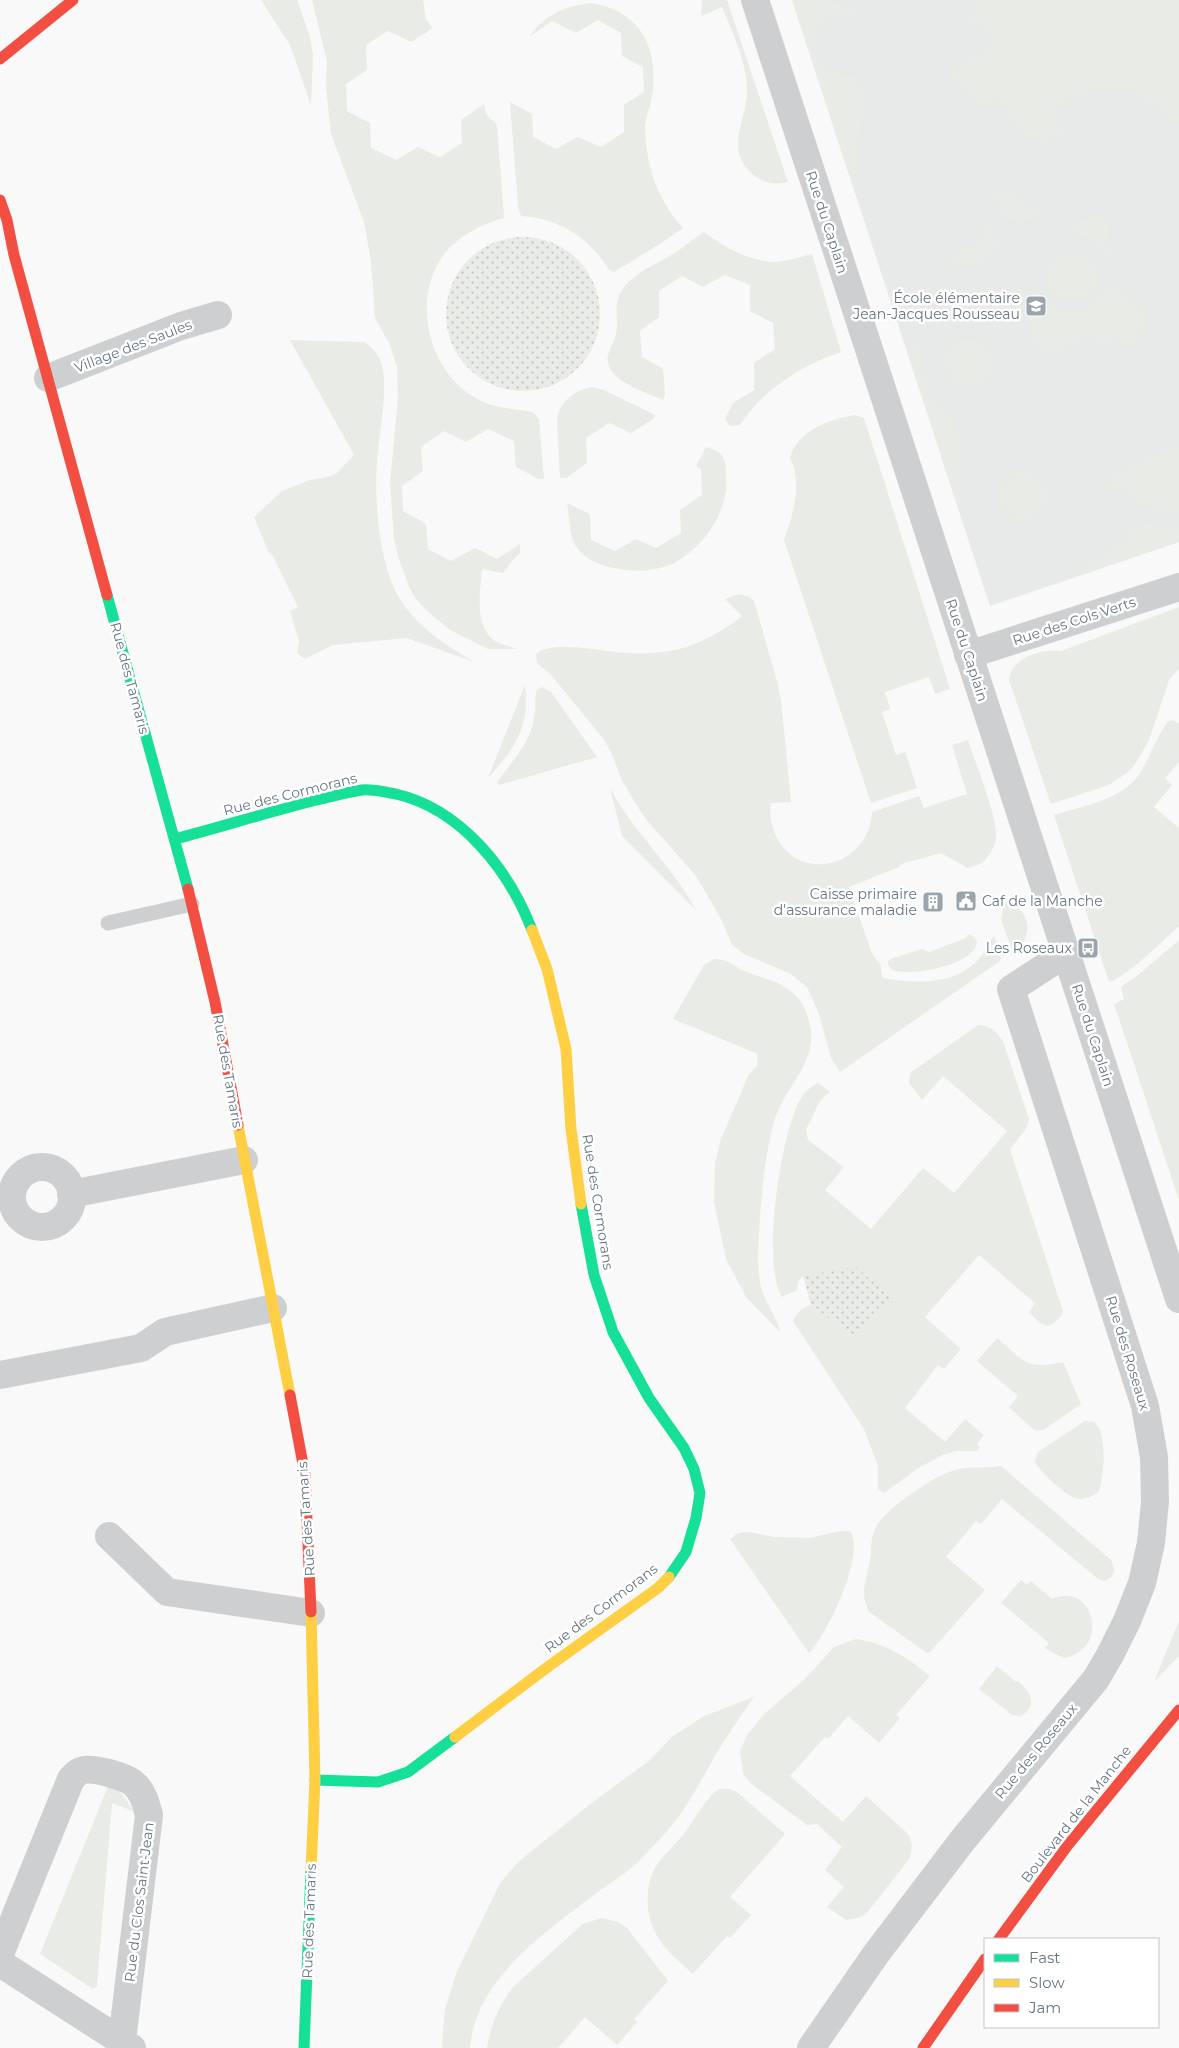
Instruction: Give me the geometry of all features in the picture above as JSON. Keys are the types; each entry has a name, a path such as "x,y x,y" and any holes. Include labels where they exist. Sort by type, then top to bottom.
{"street":[{"path":"0,59 73,0"},
{"name":"Rue du Caplain","path":"754,0 1179,1299"},
{"name":"Rue des Tamaris","path":"0,200 192,904 215,1002 306,1475 312,1613 315,1780 304,2048"},
{"name":"Village des Saules","path":"48,378 181,326 218,315"},
{"name":"Rue des Cols Verts","path":"968,655 1179,587"},
{"name":"Rue des Cormorans","path":"174,839 301,804 363,790 386,792 412,798 434,808 454,821 491,858 525,912 547,969 566,1049 571,1129 585,1233 594,1275 613,1332 649,1398 684,1448 694,1469 700,1493 696,1518 686,1552 674,1572 658,1588 549,1666 408,1772 378,1782 315,1780"},
{"name":"Rue des Roseaux","path":"811,2048 876,1954 978,1819 1096,1679 1127,1622 1142,1583 1151,1543 1155,1502 1154,1457 1146,1406 1010,989 1051,963 1067,956"},
{"path":"71,1194 244,1160"},
{"path":"47,1168 56,1171 63,1177 71,1194 71,1204 67,1214 60,1221 50,1226 40,1227 30,1225 22,1220 8,1218 12,1191 21,1175 29,1170 47,1168"},
{"path":"0,1375 141,1348 165,1332 273,1308"},
{"path":"109,1536 168,1592 312,1613"},
{"name":"Boulevard de la Manche","path":"1000,1938 1068,1845 1179,1710"},
{"name":"Rue du Clos Saint-Jean","path":"0,1954 71,1779 78,1772 96,1770 133,1783 146,1801 149,1815 127,2044 0,1963"},
{"path":"923,2048 984,1960"}],"lane":[{"path":"108,923 192,904"}],"shaded area":[{"path":"261,0 297,0 310,37 313,55 311,105 290,45"},
{"path":"312,0 423,0 426,20 433,28 411,42 388,31 366,45 367,70 346,84 347,111 370,123 371,148 396,160 418,147 440,157 462,143 461,120 484,104 486,114 497,125 504,218 472,231 457,241 445,253 435,270 429,290 427,310 429,331 435,351 445,369 458,385 474,397 488,404 533,412 539,419 544,479 539,479 516,467 514,441 488,429 466,442 444,431 421,447 423,471 402,486 403,511 426,524 428,549 451,561 475,548 497,559 520,544 520,553 503,573 482,569 480,598 481,618 488,635 495,641 518,649 488,649 450,630 416,599 409,587 399,559 394,539 390,484 398,396 397,367 390,345 375,318 371,261 364,222 331,134 326,87 327,61"},
{"path":"702,0 727,0 788,182 767,182 756,177 745,167 738,145 747,88 744,67 738,46 722,7 701,16"},
{"name":"École élémentaire Jean-Jacques Rousseau","path":"792,0 1018,0 1179,110 1179,542 990,606"},
{"path":"792,0 838,3 853,8 857,12 827,19 818,29 814,43 815,54 822,67 837,75 857,77 860,87 862,99 861,130 853,186"},
{"path":"981,0 1179,0 1179,124 1136,94 1118,86 1109,85 1088,91 1051,107 1063,136 1041,143 1007,120 1009,107 998,99 985,105 952,81 955,67 991,49 993,36 966,19"},
{"path":"591,3 608,7 623,14 643,34 649,48 653,79 651,100 645,126 648,157 660,194 666,206 683,228 614,272 610,271 593,249 572,232 548,221 521,216 518,207 510,102 532,114 533,137 556,149 578,137 601,147 624,132 624,105 644,92 643,67 622,56 621,33 598,20 576,33 552,21 529,37 535,29 556,13 572,6"},
{"path":"1002,188 1044,216 1022,222 1007,219 996,205 993,192"},
{"path":"981,215 999,243 996,250 986,259 979,262 949,266 948,260 984,240 986,237"},
{"path":"1102,216 1110,219 1107,246 1116,254 1108,255 1090,238 1072,234 1066,224"},
{"path":"704,232 736,252 754,259 773,262 812,254 841,352 811,364 784,380 760,400 740,425 730,426 725,419 733,403 754,390 754,363 775,349 773,323 750,311 750,285 725,275 703,287 682,276 659,291 659,317 640,331 642,357 663,369 665,395 663,400 627,384 618,378 608,364 608,355 617,329 618,300 623,288 644,270 680,250"},
{"path":"523,237 553,242 578,259 595,284 600,314 595,344 578,369 553,386 523,391 493,386 468,369 451,344 446,314 451,284 468,259 493,242"},
{"path":"1067,254 1077,254 1091,264 1095,277 1091,290 1085,296 1077,300 1067,300 1053,290 1049,282 1049,272 1059,258"},
{"path":"1112,288 1126,295 1147,315 1133,350 1116,338 1102,344 1090,336 1051,355 1050,350 1036,349 1030,328 1019,312 1011,305 1002,300 981,295 982,292 1023,289 1040,295 1064,310 1077,311 1087,307 1102,292"},
{"path":"924,331 921,362 926,382 935,401 954,427 961,443 957,484 961,515 910,358"},
{"path":"963,339 973,339 985,345 990,353 990,371 985,379 977,384 963,385 955,382 948,375 945,367 945,357 948,349 955,342"},
{"path":"290,340 365,342 379,358 383,370 384,392 377,461 376,498 384,558 397,593 413,617 438,638 474,662 407,638 333,645 305,659 297,653 299,641 290,611 298,607 273,556 269,553 254,517 282,491 310,480 336,474 354,455"},
{"path":"592,387 604,390 655,415 653,419 631,433 609,423 586,438 587,463 566,478 560,478 557,419 559,413 569,397 585,388"},
{"path":"854,415 864,418 950,689 935,694 929,677 885,692 890,709 882,712 896,755 905,752 917,788 871,803 784,540 791,520 795,499 796,478 790,458 794,449 806,434 815,428 834,420"},
{"path":"1179,444 1179,514 1161,512 1106,483 1105,479"},
{"path":"706,447 721,454 725,463 726,488 724,501 713,527 684,557 660,568 640,571 605,566 591,560 579,550 572,537 567,503 590,514 591,540 615,551 636,539 656,548 681,533 680,510 702,495 701,469 696,466"},
{"path":"1028,473 1040,479 1045,487 1045,505 1040,513 1032,518 1018,519 1006,513 1001,505 1000,491 1006,479 1014,474"},
{"path":"1142,523 1179,529 1179,542 1052,585 1108,552"},
{"path":"739,594 750,597 754,601 781,700 791,802 771,803 770,815 775,834 786,850 800,860 815,864 831,863 846,856 859,846 868,831 872,812 919,796 924,808 967,794 952,745 968,740 993,815 996,836 993,849 985,860 979,864 968,868 941,853 901,864 899,867 849,887 872,954 881,965 883,978 923,982 961,973 984,953 994,935 1001,958 1000,961 840,1072 831,1058 819,1014 807,987 791,974 744,954 732,945 721,919 696,876 645,818 634,801 602,737 551,675 537,663 536,654 552,648 574,647 622,653 657,653 689,646 726,628 742,616 725,599"},
{"path":"1179,607 1179,669 1169,680 1149,740 1137,761 1131,770 1109,785 1051,804 1009,680 1011,672 1021,660 1029,656 1045,651 1061,651"},
{"path":"525,685 526,700 523,725 513,747 488,778"},
{"path":"542,687 551,692 597,757 499,785 497,782 520,752 529,736 535,715 536,691"},
{"path":"1171,720 1179,723 1179,762 1165,778 1172,785 1154,807 1179,828 1179,926 1135,966 1117,979 1109,982 1054,815 1106,799 1125,789 1138,776 1162,730"},
{"path":"610,788 630,819 676,878 696,910 622,836"},
{"path":"1005,902 1020,910 1027,923 1024,940 1018,950 1013,953 1001,919"},
{"path":"968,934 977,941 974,949 967,957 955,963 913,972 892,970 888,965 888,961 893,958 922,949 929,952 966,938"},
{"path":"1179,940 1179,1200 1114,1004 1124,999 1121,987 1137,976"},
{"path":"714,959 726,961 792,992 804,1007 811,1031 807,1059 785,1096 773,1125 767,1152 762,1193 758,1248 759,1277 762,1291 780,1332 746,1297 726,1259 714,1202 715,1163 721,1139 749,1074 757,1066 758,1054 673,1019 704,965"},
{"path":"978,1025 994,1030 1003,1041 1029,1119 1026,1129 1010,1149 1063,1311 1061,1317 1052,1324 1041,1324 1029,1312 1035,1303 979,1255 925,1317 961,1349 944,1369 938,1365 905,1408 945,1442 965,1419 984,1435 977,1444 980,1448 977,1451 956,1451 943,1455 920,1467 884,1493 878,1489 878,1466 864,1429 793,1321 800,1311 811,1305 855,1338 893,1300 803,1276 798,1281 797,1290 782,1297 776,1280 773,1256 776,1195 781,1164 787,1135 795,1111 803,1095 818,1083 830,1092 821,1100 806,1129 808,1140 844,1167 825,1190 871,1229 923,1168 954,1193 1007,1131 943,1076 922,1100 909,1083 910,1073"},
{"path":"856,1267 894,1300 855,1338 811,1305 803,1276"},
{"path":"997,1338 1025,1362 1040,1365 1063,1362 1081,1404 1045,1429 1035,1431 1009,1407 1018,1396 977,1361"},
{"path":"1085,1421 1094,1422 1098,1428 1104,1455 1099,1491 1090,1497 1080,1499 1069,1495 1058,1487 1035,1461 1038,1452"},
{"path":"1001,1466 1111,1560 1114,1572 1105,1581 1098,1579 1002,1499 981,1524 976,1521 946,1557 985,1590 930,1652 927,1653 869,1612 864,1593 874,1531 890,1510 913,1492 939,1477 959,1469"},
{"path":"840,1531 850,1531 854,1542 849,1575 834,1613 817,1644 809,1653 730,1539 738,1533 750,1532 774,1537 809,1538"},
{"path":"1021,1580 1027,1585 1031,1581 1052,1599 1066,1596 1078,1599 1086,1607 1091,1618 1092,1630 1088,1642 1079,1652 1064,1658 1051,1652 1045,1648 1049,1643 1001,1603"},
{"path":"1179,1621 1179,1656 1154,1682"},
{"path":"856,1639 886,1647 930,1676 896,1715 900,1718 879,1743 848,1716 828,1739 825,1737 790,1776 843,1822 866,1796 909,1835 912,1845 910,1858 866,1914 858,1918 846,1920 827,1907 844,1887 825,1870 842,1847 817,1824 807,1825 750,1783 743,1773 740,1750 748,1734 764,1714 804,1680 834,1647"},
{"path":"997,1666 1016,1682 1018,1681 1031,1698 1030,1707 1021,1716 1012,1715 979,1689"},
{"path":"754,1697 721,1747 688,1803 665,1833 624,1874 561,1920 519,1956 486,1999 475,2022 470,2048 442,2048 445,2009 456,1974 500,1883 518,1862 598,1798 649,1761 672,1737 704,1716"},
{"path":"109,1784 120,1792 133,1811 112,1803 97,1986 93,1989 40,1954"},
{"path":"719,1789 730,1789 737,1792 785,1834 730,1897 751,1915 730,1938 727,1936 693,1974 667,1950 658,1938 649,1916 648,1890 652,1873 656,1866 686,1831 706,1802"},
{"path":"601,1918 618,1922 627,1928 668,1981 634,2019 637,2022 617,2045 585,2017 558,2048 487,2048 496,2015 514,1986 583,1924"}],"traffic: fast":[{"path":"107,595 188,889"},
{"path":"175,839 284,808 352,792 370,790 396,794 420,802 441,813 462,828 480,845 510,886 532,930"},
{"path":"581,1204 594,1275 613,1332 649,1398 684,1448 694,1469 700,1493 696,1518 686,1552 669,1577"},
{"path":"315,1780 378,1782 408,1772 455,1737"},
{"path":"304,2048 311,1870"}],"traffic: slow":[{"path":"532,930 547,969 566,1049 571,1129 581,1204"},
{"path":"238,1125 290,1395"},
{"path":"455,1737 549,1666 658,1588 669,1577"},
{"path":"311,1612 315,1780 311,1870"}],"traffic: jam":[{"path":"0,59 73,0"},
{"path":"0,200 7,220 14,255 107,595"},
{"path":"188,889 215,1002 238,1125"},
{"path":"290,1395 305,1475 311,1612"},
{"path":"1000,1938 1068,1845 1179,1710"},
{"path":"923,2048 984,1960"}],"place":[{"name":"École élémentaire Jean-Jacques Rousseau","path":"1036,306"},
{"name":"Caf de la Manche","path":"966,901"},
{"name":"Caisse primaire d'assurance maladie","path":"933,902"},
{"name":"Les Roseaux","path":"1088,948"}]}
